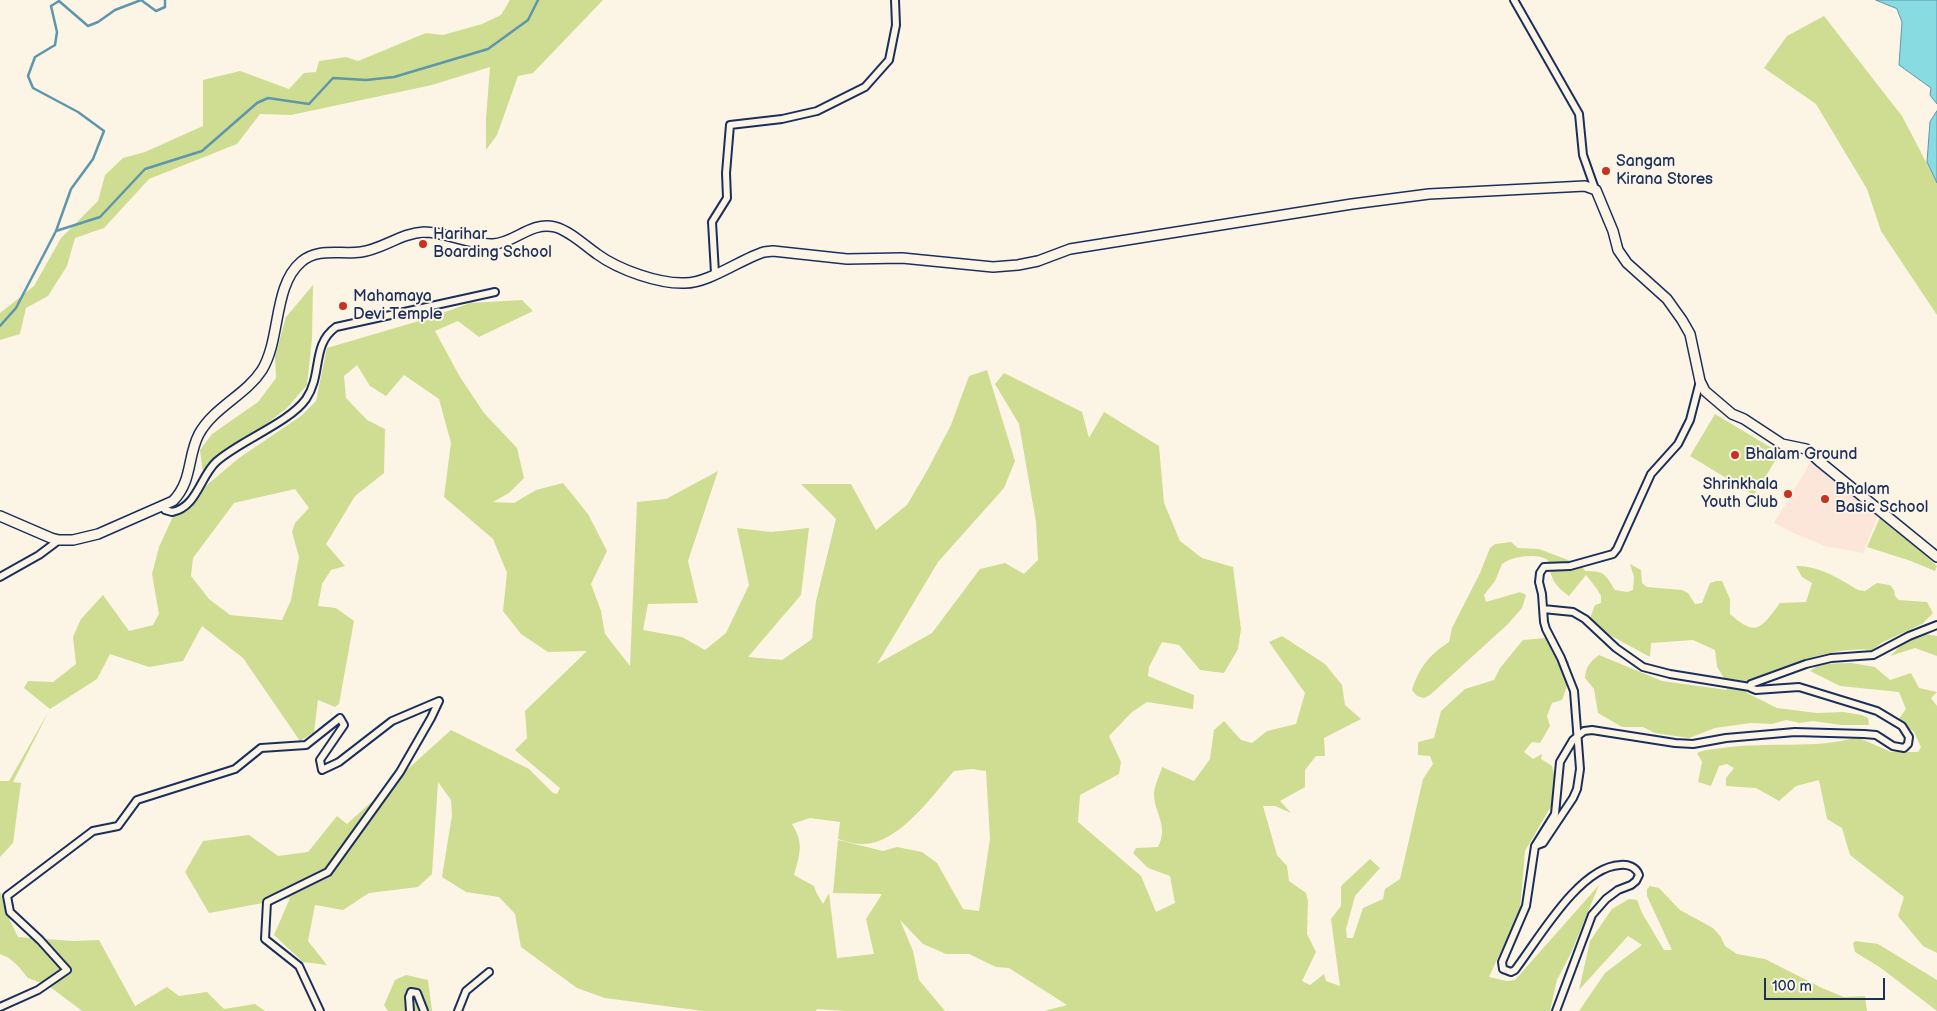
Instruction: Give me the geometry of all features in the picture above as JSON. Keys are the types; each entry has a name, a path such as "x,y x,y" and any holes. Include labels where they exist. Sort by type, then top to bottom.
{"main road":[{"path":"0,516 60,540 73,540 98,534 173,501 180,494 189,473 196,443 207,422 250,384 262,370 274,334 285,288 294,270 302,261 314,254 324,252 362,252 404,236 423,232 449,235 479,243 499,243 510,240 538,226 546,226 564,231 600,256 625,269 661,281 692,283 757,254 773,251 847,259 902,258 993,267 1038,261 1070,249 1352,204 1429,194 1585,186 1595,189 1613,231 1618,250 1627,263 1667,298 1682,320 1690,334 1700,381 1705,391 1732,414 1744,419 1782,444 1806,449 1937,557"}],"street":[{"path":"715,273 712,222 727,198 726,173 730,126 782,119 817,111 865,87 888,60 896,25 895,0"},
{"path":"1514,0 1579,114 1582,155 1595,189"},
{"path":"163,507 165,510 172,512 182,508 198,491 215,463 289,414 304,401 315,382 319,351 323,340 336,327 496,292"},
{"path":"1535,846 1543,843 1547,838 1577,789 1580,769 1574,691 1561,658 1546,629 1539,582 1540,573 1544,567 1570,566 1613,554 1652,474 1678,444 1690,420 1700,381"},
{"path":"0,577 39,555 60,540"},
{"path":"1543,609 1572,612 1585,619 1616,648 1643,667 1670,674 1750,687 1756,690 1800,687 1877,711 1902,726 1908,737 1908,744 1904,748 1900,748 1876,735 1864,734 1795,732 1726,738 1693,744 1675,743 1599,730 1588,730 1578,735 1568,745 1560,762 1555,814 1535,846 1526,906 1502,962 1503,969 1507,972 1515,970 1563,903 1586,880 1605,868 1617,865 1632,867 1639,875 1632,884 1606,898 1592,915 1556,1011"},
{"path":"1750,687 1754,682 1806,664 1830,658 1873,656 1909,636 1937,625"},
{"path":"0,1007 38,990 68,970 10,912 7,896 93,831 118,826 137,800 235,769 261,748 306,745 340,718 344,725 320,760 322,770 339,762 392,721 439,701 432,718 400,772 328,872 267,902 265,939 299,966 320,1011"},
{"path":"458,1011 466,991 489,972"},
{"path":"410,1011 409,997 411,992 417,993 424,1011"}],"shaded area":[{"name":"Bhalam Basic School","path":"1812,460 1879,513 1863,553 1825,546 1774,523"}],"green space":[{"path":"510,0 603,0 533,73 518,76 497,135 486,150 490,67 432,85 291,115 260,114 237,144 149,179 104,228 75,238 67,266 48,296 26,308 20,334 0,340 0,313 34,286 61,238 98,201 105,175 123,158 145,152 203,126 203,80 240,71 289,89 304,73 316,72 319,61 346,57 358,61 426,33 443,35 482,24 501,15"},
{"path":"1824,16 1902,116 1937,183 1937,315 1881,231 1867,189 1816,104 1764,68 1787,36"},
{"path":"313,285 312,339 307,385 287,408 203,473 200,450 212,434 258,402 276,378 275,356 286,317"},
{"path":"522,300 533,311 479,337 458,321 435,331 460,377 484,413 517,448 524,478 509,493 493,502 514,503 536,490 563,483 588,514 607,551 591,584 601,611 605,634 630,666 637,502 666,499 718,471 688,561 698,603 648,604 643,630 682,637 705,650 726,633 749,585 737,528 771,532 809,528 801,595 748,657 782,660 812,639 816,601 836,519 801,484 851,484 876,530 907,505 951,425 969,376 987,370 1015,461 1004,488 938,562 877,664 932,633 980,569 1005,563 1024,574 1038,560 1036,522 1019,424 995,384 1004,373 1082,412 1089,438 1104,412 1159,446 1164,503 1180,541 1202,558 1233,567 1241,629 1238,649 1224,673 1200,670 1179,645 1162,642 1149,667 1148,676 1194,695 1193,709 1147,702 1132,712 1109,736 1121,762 1119,774 1080,795 1078,822 1141,876 1156,912 1175,903 1170,876 1148,868 1133,853 1136,848 1158,847 1161,839 1162,826 1154,794 1162,767 1194,781 1210,759 1214,730 1224,721 1241,740 1252,743 1267,731 1296,724 1305,693 1269,642 1282,636 1325,664 1342,685 1345,705 1361,719 1324,738 1325,756 1316,756 1305,770 1305,787 1280,801 1291,813 1275,806 1263,806 1277,855 1287,866 1289,881 1306,893 1308,901 1307,934 1316,952 1302,981 1310,985 1324,974 1326,981 1340,986 1331,919 1341,906 1341,886 1370,859 1380,868 1355,896 1346,929 1347,938 1353,938 1363,908 1383,899 1385,889 1400,879 1423,779 1433,764 1430,756 1418,755 1418,742 1434,738 1441,711 1465,689 1494,680 1500,668 1523,640 1546,638 1569,662 1569,680 1562,700 1552,703 1547,716 1550,726 1540,743 1532,742 1524,752 1533,759 1542,754 1541,759 1552,766 1557,786 1553,803 1525,851 1520,910 1489,977 1507,981 1515,980 1599,885 1571,953 1557,980 1550,1011 1044,1011 1067,1005 1009,968 996,967 969,954 946,954 923,944 900,920 913,951 919,980 945,1011 846,1011 817,1009 816,1011 703,1011 605,998 577,988 521,947 515,914 499,897 466,892 442,877 452,815 451,800 438,782 432,874 418,887 369,893 343,910 315,905 308,941 327,965 303,962 274,935 290,898 209,913 185,872 203,841 249,835 278,856 308,852 337,816 347,824 451,730 529,769 553,793 557,794 560,788 515,750 527,738 525,711 587,651 548,652 521,634 503,611 507,573 493,539 444,497 451,443 439,399 404,375 386,396 370,386 357,365 344,376 346,398 367,420 385,429 384,473 355,496 326,544 345,566 331,570 322,584 318,606 336,608 354,621 339,704 335,707 318,700 314,732 300,741 243,658 202,626 183,661 149,667 110,654 97,679 50,709 24,688 28,681 53,682 76,664 73,637 81,619 103,595 129,631 153,625 159,614 152,574 159,547 175,512 239,458 301,416 316,401 327,348 429,318 470,303","holes":["295,489 309,508 295,523 292,532 299,557 291,600 282,620 230,615 209,599 191,576 193,558 234,503","972,769 986,771 990,839 979,911 963,909 937,863 922,852 897,847 883,851 838,840 833,893 882,894 866,919 874,954 837,958 829,893 823,904 814,886 794,875 800,849 798,837 792,824 810,818 840,822 838,839 858,844 874,842 888,837 913,818 954,771"]},
{"name":"Bhalam Ground","path":"1715,414 1780,453 1754,495 1690,456"},
{"path":"1881,515 1937,566 1935,571 1867,547"},
{"path":"1511,542 1518,548 1539,549 1581,565 1585,571 1604,574 1615,590 1627,592 1633,590 1634,577 1630,564 1641,570 1642,583 1647,587 1682,590 1688,593 1695,604 1702,603 1710,583 1722,581 1730,599 1730,614 1753,628 1763,624 1780,603 1806,602 1812,583 1802,577 1796,566 1821,570 1858,590 1865,591 1877,583 1890,585 1899,600 1927,602 1933,613 1922,624 1883,642 1872,650 1840,651 1824,654 1746,681 1747,693 1777,708 1817,713 1843,712 1862,715 1868,718 1869,725 1841,725 1813,721 1800,723 1786,720 1772,724 1751,723 1715,728 1689,738 1655,733 1643,727 1622,727 1598,713 1594,689 1585,678 1586,670 1599,655 1662,681 1727,690 1724,678 1717,667 1715,650 1693,640 1651,643 1650,657 1604,632 1590,618 1595,605 1601,603 1601,596 1586,575 1569,596 1554,581 1548,560 1532,556 1518,557 1502,564 1495,581 1484,595 1486,602 1520,592 1526,595 1522,608 1508,624 1430,695 1424,698 1417,696 1412,690 1418,675 1430,657 1449,642 1452,628 1480,573 1490,548 1495,544"},
{"path":"1925,634 1937,636 1937,656 1915,648 1890,656 1907,640"},
{"path":"1851,663 1875,667 1890,680 1911,673 1919,688 1937,692 1931,698 1937,706 1937,953 1923,946 1898,916 1904,897 1850,855 1842,828 1827,819 1819,780 1796,786 1779,801 1756,788 1726,786 1726,778 1734,768 1727,764 1719,766 1711,786 1698,782 1702,762 1697,753 1710,749 1757,745 1824,743 1857,737 1891,752 1918,752 1921,747 1914,732 1898,720 1906,709 1899,692 1840,686 1810,671 1820,664"},
{"path":"50,709 13,782 21,783 13,843 0,857 0,781 9,781"},
{"path":"1650,886 1659,888 1680,910 1713,928 1721,937 1725,946 1737,954 1765,959 1844,997 1865,996 1867,1011 1579,1011 1605,973 1642,945 1628,936 1579,990 1590,941 1612,909 1629,899 1637,900 1642,913 1664,950 1672,950 1647,896 1647,889"},
{"path":"0,891 5,910 18,937 73,941 99,940 135,1006 167,987 179,996 207,992 224,1009 255,1004 265,1011 82,1011 49,986 28,978 9,958 0,954"},
{"path":"1856,941 1878,944 1937,980 1937,1011 1881,968 1855,952 1853,943"},
{"path":"406,975 428,980 432,1011 388,1011 384,1005 395,980"}],"water":[{"path":"1876,0 1937,0 1937,104 1930,95 1931,88 1899,65 1902,22 1897,9"},
{"path":"1937,111 1937,183 1927,162 1930,122"}],"waterway":[{"path":"56,231 71,189 93,159 104,131 78,112 33,88 28,76 35,57 55,45 57,32 51,6 59,1 88,26 98,22 115,10 141,0 156,11 165,7 165,0"},
{"path":"0,326 16,308 56,231 100,217 145,169 202,151 257,103 268,98 309,104 333,78 366,80 394,77 488,49 528,20 538,0"}],"place":[{"name":"Sangam Kirana Stores","path":"1606,171"},
{"name":"Harihar Boarding School","path":"423,244"},
{"name":"Mahamaya Devi Temple","path":"343,306"},
{"name":"Bhalam Ground","path":"1735,455"},
{"name":"Shrinkhala Youth Club","path":"1788,494"},
{"name":"Bhalam Basic School","path":"1825,499"}]}
